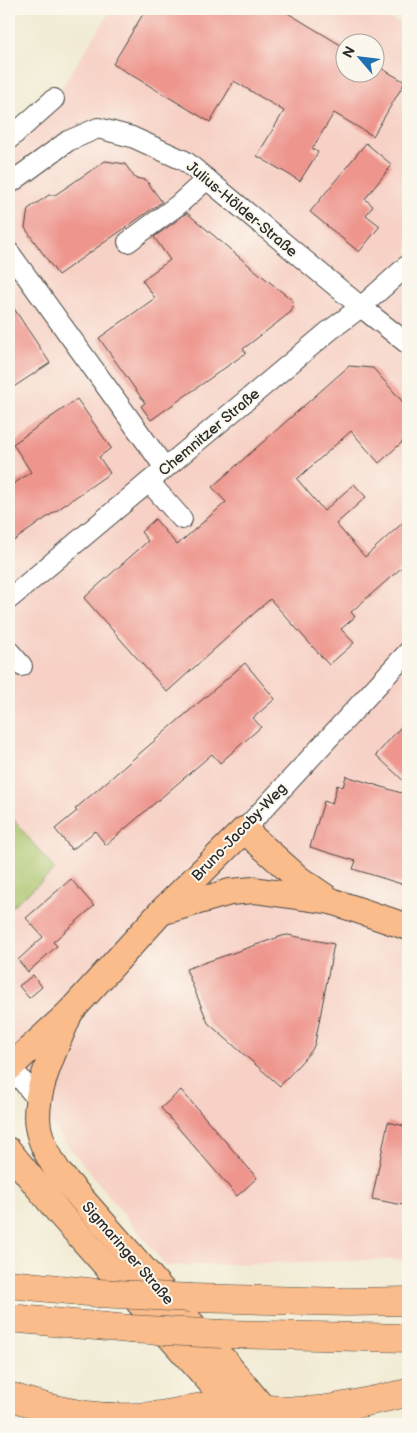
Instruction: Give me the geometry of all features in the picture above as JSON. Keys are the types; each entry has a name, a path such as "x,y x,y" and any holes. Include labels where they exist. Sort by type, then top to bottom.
{"highway":[{"path":"9,1284 98,1293 191,1298 348,1302 408,1301"},
{"path":"9,1318 130,1329 222,1334 408,1338"},
{"path":"226,1363 236,1382 236,1394 229,1404"},
{"path":"9,1396 35,1405 72,1414 104,1417 161,1415 201,1407 229,1404 263,1419 294,1412 332,1415 408,1393"}],"main road":[{"path":"244,830 299,879 331,901"},
{"name":"Bruno-Jacoby-Weg","path":"9,1068 70,1012 161,912 244,830"},
{"path":"161,912 230,892 254,890 331,901 408,927"},
{"name":"Bruno-Jacoby-Weg","path":"38,1100 70,1012"},
{"name":"Sigmaringer Straße","path":"38,1100 38,1127 47,1155 59,1173 226,1363 263,1419"},
{"name":"Sigmaringer Straße","path":"9,1152 60,1214 229,1404"}],"street":[{"path":"9,139 54,99"},
{"name":"Julius-Hölder-Straße","path":"9,184 68,141 98,128 132,137 185,161 408,344"},
{"path":"128,242 178,205 207,179"},
{"path":"9,252 165,468"},
{"name":"Chemnitzer Straße","path":"9,599 329,330 361,307 408,264"},
{"path":"149,482 182,519"},
{"path":"9,651 22,666"},
{"name":"Bruno-Jacoby-Weg","path":"244,830 408,652"},
{"path":"9,1068 38,1100"}],"shaded area":[{"path":"112,9 375,9 408,29 408,1259 166,1266 47,1120 9,1063 9,139 54,99"}],"green space":[{"path":"9,814 55,870 9,909"}],"building":[{"path":"146,9 281,9 334,41 334,82 384,82 384,70 405,82 373,136 334,113 312,149 318,152 300,181 257,156 284,111 234,81 210,122 113,64"},
{"path":"366,143 392,165 365,199 373,206 366,215 380,226 359,252 310,212"},
{"path":"105,161 125,164 135,178 146,180 162,202 58,275 25,228 28,209 49,195 55,195"},
{"path":"187,213 292,300 293,307 291,312 243,349 246,353 151,420 141,406 145,403 99,338 155,298 142,280 170,260 154,237"},
{"path":"9,301 50,363 9,390"},
{"path":"349,366 373,368 408,408 408,437 379,463 351,431 297,479 324,511 354,484 366,497 336,524 365,557 408,518 408,562 351,612 355,617 341,629 354,643 329,665 270,599 167,692 84,598 148,541 141,532 155,519 177,545 226,502 212,487"},
{"path":"77,399 111,448 99,457 110,473 9,544 9,487 31,472 13,444"},
{"path":"245,663 275,699 253,718 261,727 220,763 212,754 106,845 95,831 72,850 55,829 77,811 75,809"},
{"path":"408,719 408,785 376,755"},
{"path":"346,776 408,795 408,886 353,869 356,861 310,847 324,801 332,804 337,785 343,787"},
{"path":"71,879 94,906 53,942 57,946 28,972 18,960 43,937 26,918"},
{"path":"288,935 334,944 315,1043 312,1050 280,1086 208,1023 186,969"},
{"path":"33,975 42,987 29,998 19,986"},
{"path":"181,1090 257,1178 237,1196 161,1108"},
{"path":"388,1122 408,1127 408,1206 372,1199"}]}
